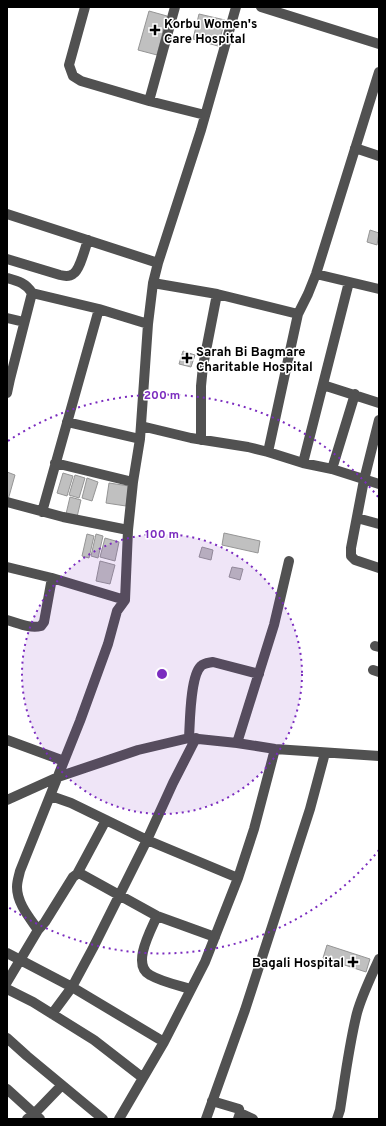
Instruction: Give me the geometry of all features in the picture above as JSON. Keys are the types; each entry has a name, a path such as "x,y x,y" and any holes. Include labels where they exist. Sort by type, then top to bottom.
{"street":[{"path":"85,7 68,65 73,76 149,102 205,115"},
{"path":"149,102 175,7"},
{"path":"38,930 24,909 18,895 17,885 20,870 58,777 108,644 116,611 125,600 128,530 133,482 140,439 148,324 154,284 158,263 205,115 236,7"},
{"path":"261,7 379,44"},
{"path":"268,452 298,314 316,274 379,72"},
{"path":"355,148 379,156"},
{"path":"7,214 158,263"},
{"path":"7,259 60,275 69,276 74,274 78,267 88,240"},
{"path":"316,274 379,290"},
{"path":"7,278 19,281 28,286 32,293 8,378 7,393"},
{"path":"303,463 349,282"},
{"path":"154,284 217,294 298,314"},
{"path":"32,293 99,309 148,324"},
{"path":"201,440 201,386 203,366 217,294"},
{"path":"42,512 99,309"},
{"path":"7,318 24,322"},
{"path":"322,385 355,394 379,403"},
{"path":"332,469 355,394"},
{"path":"379,420 364,480 350,556 355,560 379,568"},
{"path":"67,422 140,439"},
{"path":"141,426 201,440 248,447 303,463 332,469 379,484"},
{"path":"55,463 133,482"},
{"path":"7,502 63,517 128,530"},
{"path":"358,518 379,524"},
{"path":"237,743 274,625 289,561"},
{"path":"7,567 52,578 125,600"},
{"path":"7,620 26,626 41,626 44,622 52,578"},
{"path":"52,1014 72,987 93,948 147,840 193,738 192,689 200,666 213,662 258,674"},
{"path":"7,800 58,777 138,750 193,738 275,749 379,756"},
{"path":"7,740 64,761"},
{"path":"119,1119 164,1042 205,962 238,878 254,829 275,749"},
{"path":"206,1119 245,1010 310,809 326,753"},
{"path":"50,796 71,803 147,840 238,878"},
{"path":"7,982 38,930 45,922 73,877 77,874 106,820"},
{"path":"77,874 81,874 157,916 215,937"},
{"path":"157,916 142,953 142,967 148,974 191,989"},
{"path":"7,953 72,987 164,1042"},
{"path":"337,1119 358,1013 374,980 379,959"},
{"path":"7,989 94,1040 143,1078"},
{"path":"7,1038 103,1119"},
{"path":"7,1089 34,1117 62,1085"},
{"path":"212,1101 237,1107 239,1109 239,1116 253,1119"}],"building":[{"path":"149,11 167,16 157,55 138,50"},
{"path":"199,14 225,20 218,46 193,39"},
{"path":"370,230 379,233 377,245 367,242"},
{"path":"183,351 195,355 191,367 179,364"},
{"path":"7,472 15,475 8,500 7,499"},
{"path":"63,473 73,476 67,496 57,493"},
{"path":"75,475 85,478 79,498 69,495"},
{"path":"87,478 98,482 92,501 82,498"},
{"path":"109,483 129,486 126,506 106,503"},
{"path":"70,497 81,500 77,517 66,514"},
{"path":"224,533 260,541 258,553 222,545"},
{"path":"87,534 94,536 89,558 82,556"},
{"path":"96,534 103,536 98,558 91,556"},
{"path":"105,538 119,542 115,561 100,557"},
{"path":"202,547 213,550 211,560 199,557"},
{"path":"100,561 115,565 110,584 96,581"},
{"path":"232,567 243,569 240,580 229,577"},
{"path":"327,945 370,959 366,972 323,958"}],"place":[{"name":"Korbu Women's Care Hospital","path":"155,30"},
{"name":"Sarah Bi Bagmare Charitable Hospital","path":"187,358"},
{"name":"Bagali Hospital","path":"353,962"}]}
